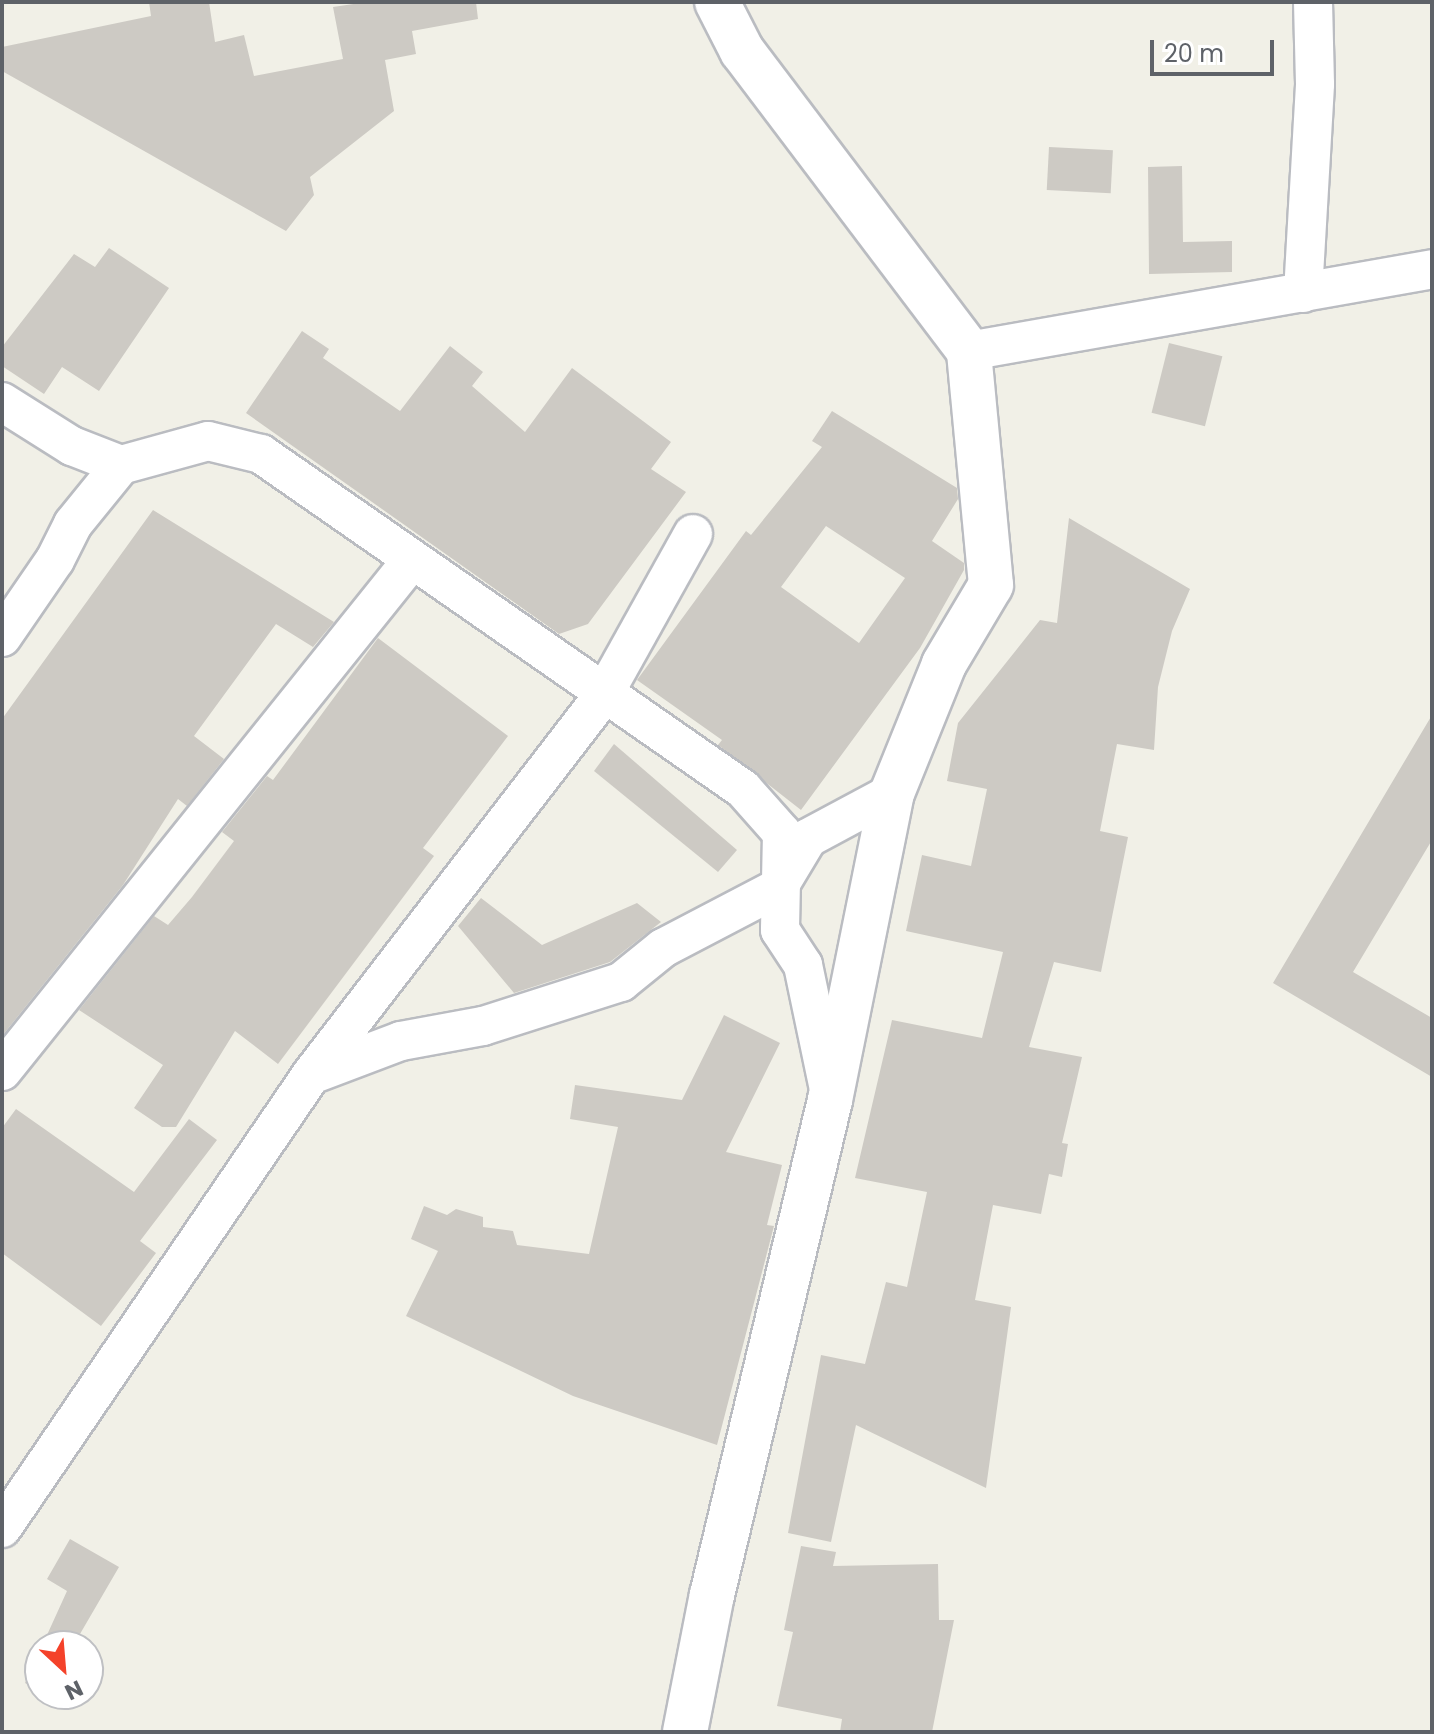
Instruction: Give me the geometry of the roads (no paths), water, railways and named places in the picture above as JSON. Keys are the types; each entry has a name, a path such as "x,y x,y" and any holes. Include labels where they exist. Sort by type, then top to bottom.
{"main road":[{"path":"685,1732 712,1595 830,1100 892,793 944,664 991,585 969,351 742,51 717,2"}],"street":[{"path":"1303,293 1315,84 1313,2"},
{"path":"969,351 1432,269"},
{"path":"2,402 72,446 121,465"},
{"path":"2,637 55,560 73,524 121,465 208,441 261,454 765,809 782,833 778,888 780,930 803,965 830,1100"},
{"path":"2,1528 311,1075 604,694 693,534"},
{"path":"2,1071 411,561"},
{"path":"311,1075 401,1041 483,1026 621,982 663,948 778,888 808,838 892,793"}]}
